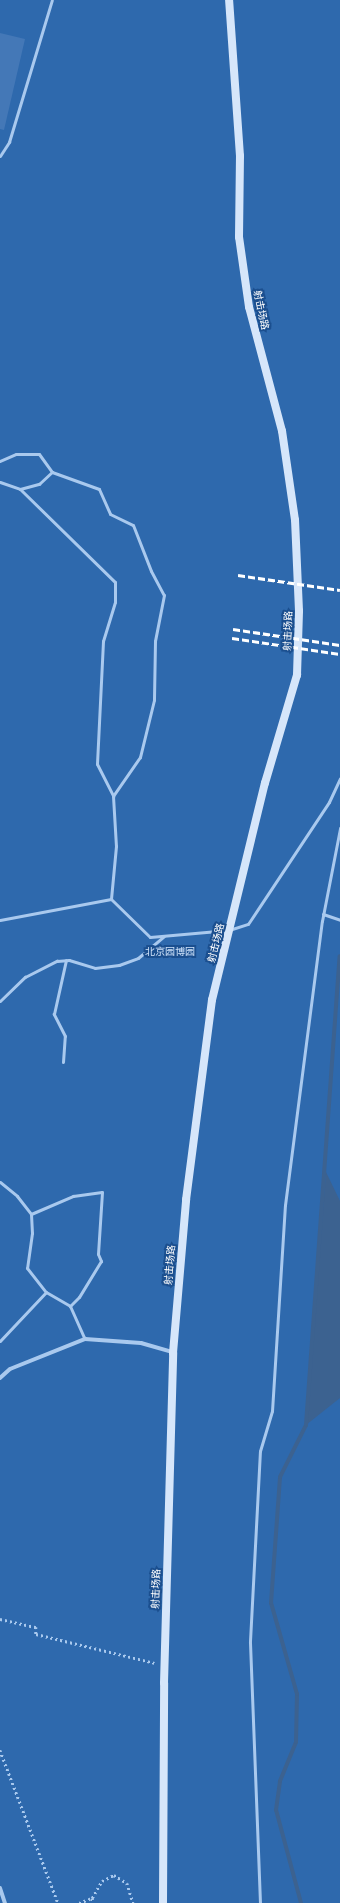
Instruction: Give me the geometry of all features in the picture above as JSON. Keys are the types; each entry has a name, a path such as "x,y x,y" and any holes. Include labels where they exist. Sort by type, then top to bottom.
{"street":[{"name":"射击场路","path":"163,1903 164,1665 173,1352 186,1200 212,1000 265,784 296,675 299,611 295,520 282,431 249,307 239,237 240,156 229,0"},
{"path":"0,1378 10,1369 85,1339 141,1343 173,1352"},
{"path":"0,1888 5,1903"}],"lane":[{"path":"0,156 9,142 52,0"},
{"path":"0,461 16,454 39,454 52,472 99,489 110,514 133,525 151,571 164,595 155,641 154,700 140,757 113,796"},
{"path":"20,489 39,484 52,472"},
{"path":"0,482 20,489 114,582 115,602 103,641 97,764 113,796 116,846 111,899"},
{"path":"111,899 150,937 229,930 248,924 329,802 340,778"},
{"path":"260,1903 250,1641 260,1451 272,1411 285,1205 323,914 340,828"},
{"path":"0,920 111,899"},
{"path":"323,914 340,920"},
{"path":"0,1001 24,977 57,961 66,960 95,968 119,965 138,958 164,936"},
{"path":"63,1062 65,1036 54,1014 66,960"},
{"path":"0,1182 17,1196 31,1214 32,1233 27,1268 46,1292 70,1306 85,1339"},
{"path":"31,1214 74,1196 102,1192 98,1254 101,1260 79,1297 70,1306"},
{"path":"0,1341 46,1292"}],"path":[{"path":"0,1619 36,1627 36,1634 164,1665"},
{"path":"0,1750 58,1903"},
{"path":"79,1903 92,1898 102,1880 114,1875 127,1883 134,1903"},
{"path":"92,1898 94,1903"}],"green space":[{"name":"北京园博园","path":"0,0 340,0 340,1903 0,1903"}],"shaded area":[{"path":"326,1172 340,1201 340,1398 306,1425"}],"building":[{"path":"0,33 25,39 4,130 0,129"}],"waterway":[{"path":"301,1903 276,1810 280,1781 296,1742 297,1694 271,1603 280,1477 306,1425 340,956"}],"railway":[{"path":"238,575 340,590"},
{"path":"233,629 340,645"},
{"path":"232,638 340,654"}]}
